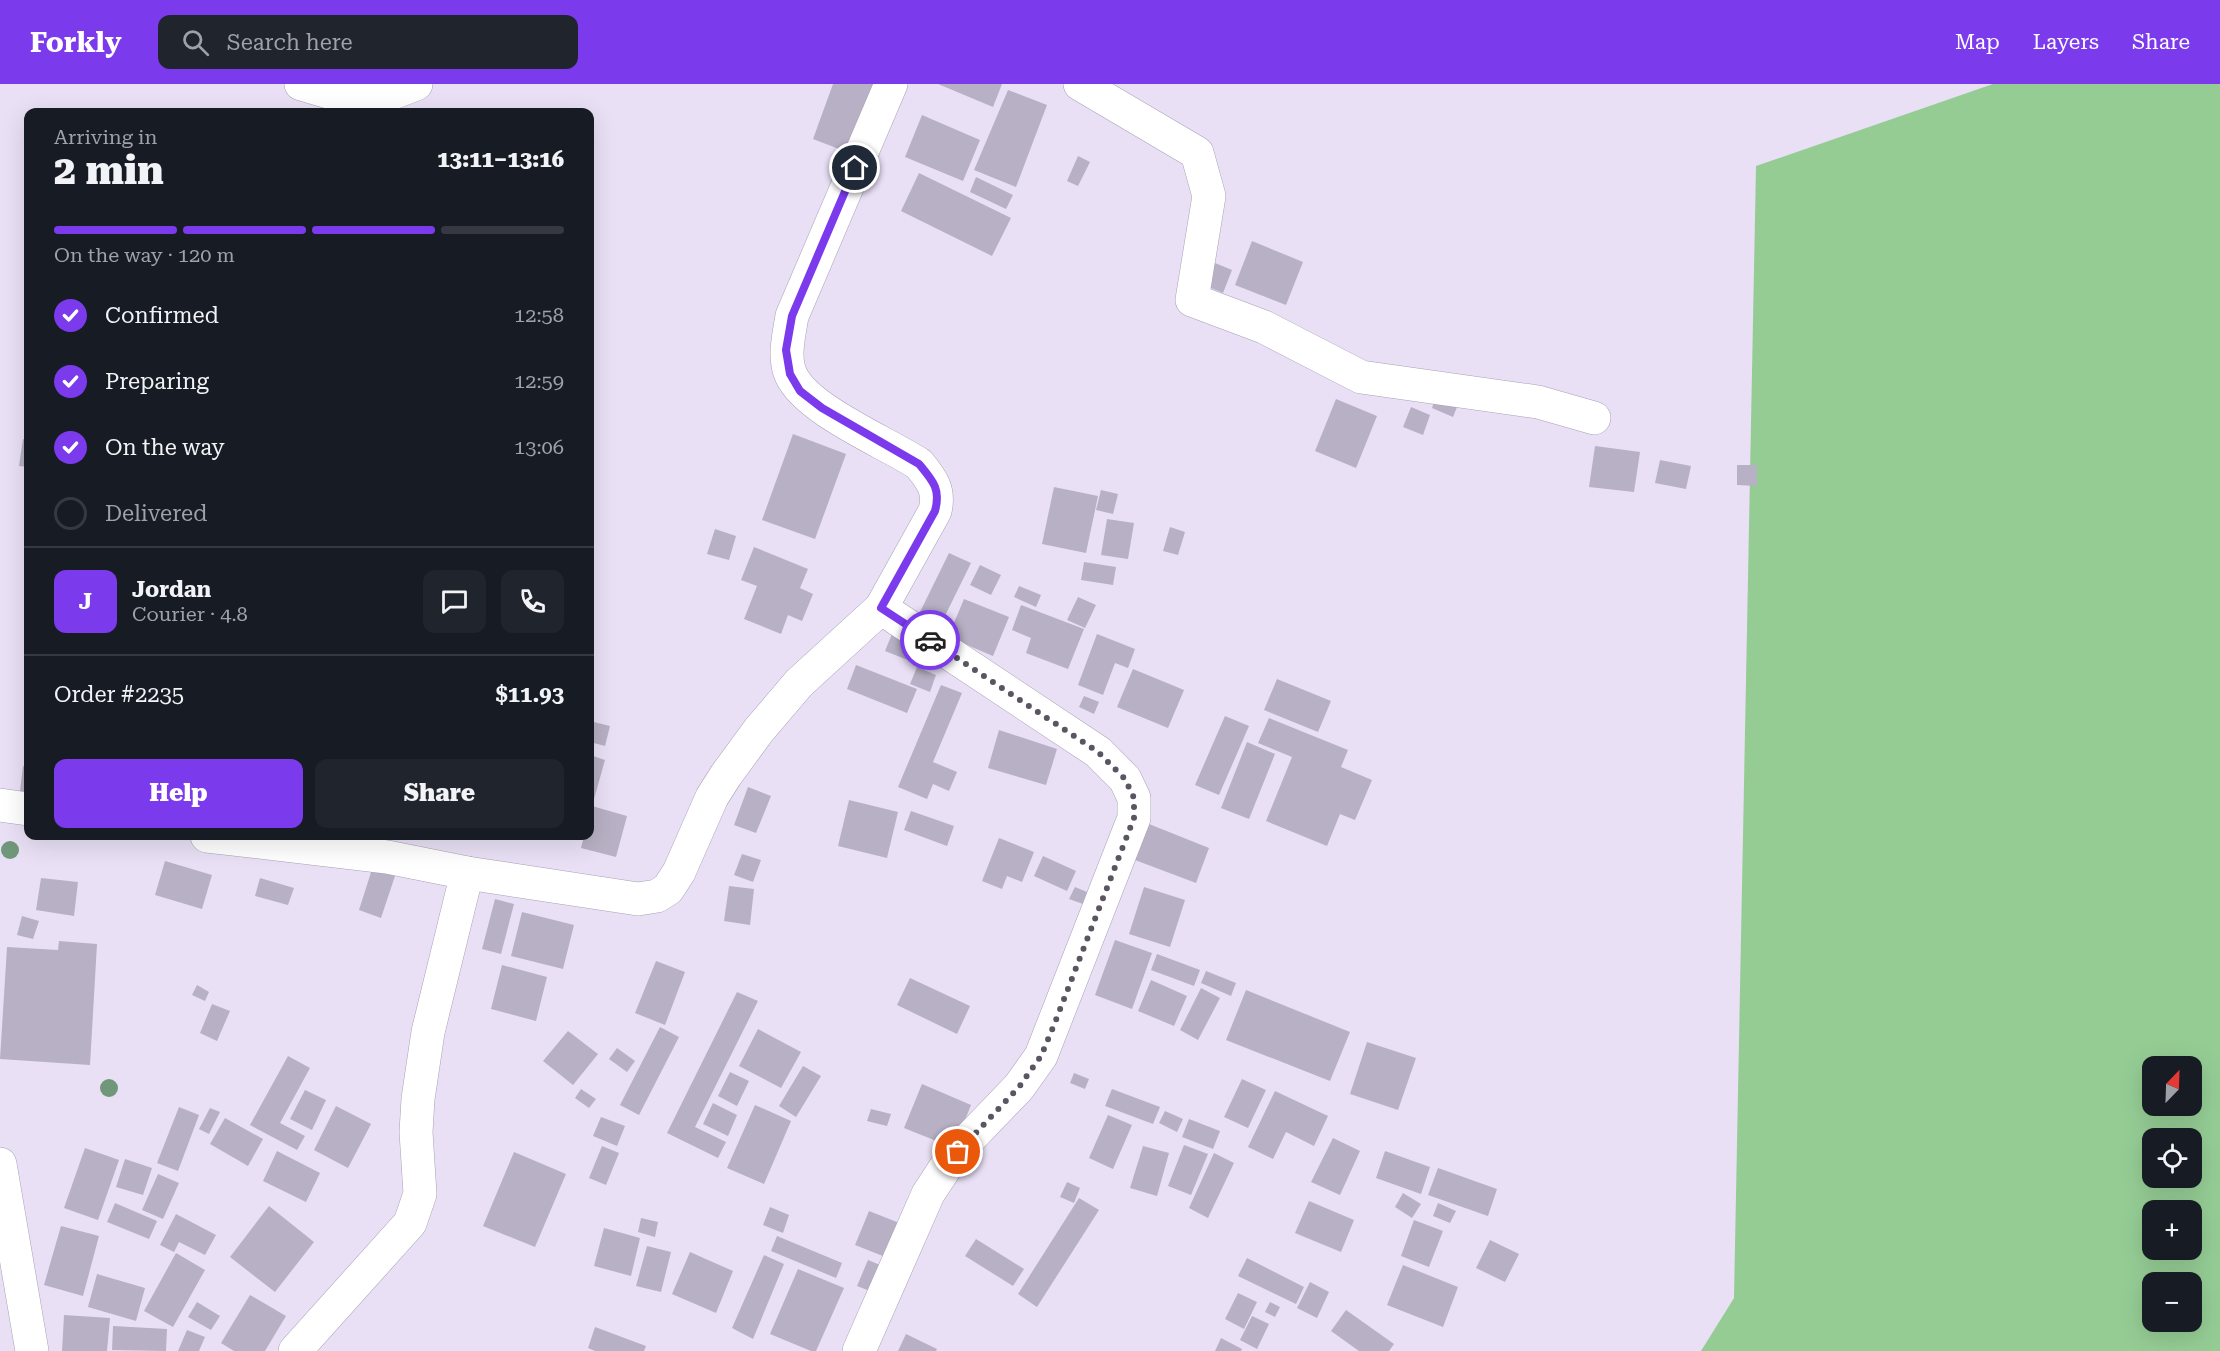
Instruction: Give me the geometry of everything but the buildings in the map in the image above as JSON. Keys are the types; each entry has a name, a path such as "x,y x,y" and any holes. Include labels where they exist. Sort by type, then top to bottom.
{"street":[{"path":"301,84 335,94 377,99 416,84"},
{"path":"241,840 387,857 466,873 639,899 657,896 668,889 688,855 712,797 759,730 799,683 881,608 935,511 939,497 931,478 919,464 822,408 800,391 790,374 786,350 792,316 891,84"},
{"path":"1080,84 1197,153 1209,196 1192,300 1264,327 1361,376 1538,402 1594,418"},
{"path":"859,1351 928,1194 947,1165 1019,1087 1041,1056 1134,818 1134,798 1125,779 1098,752 881,608"},
{"path":"0,805 24,808"},
{"path":"295,1351 410,1224 420,1194 416,1132 418,1099 428,1032 466,873"},
{"path":"0,1164 32,1351"}],"green space":[{"path":"1993,84 2220,84 2220,1351 1701,1351 1734,1298 1756,166"}],"way so far":[{"path":"930,640 1098,752 1125,779 1134,798 1134,818 1041,1056 1019,1087 958,1152"}],"route":[{"path":"855,168 792,316 786,350 790,374 800,391 822,408 919,464 931,478 939,497 935,511 881,605 881,608 930,640"}]}
